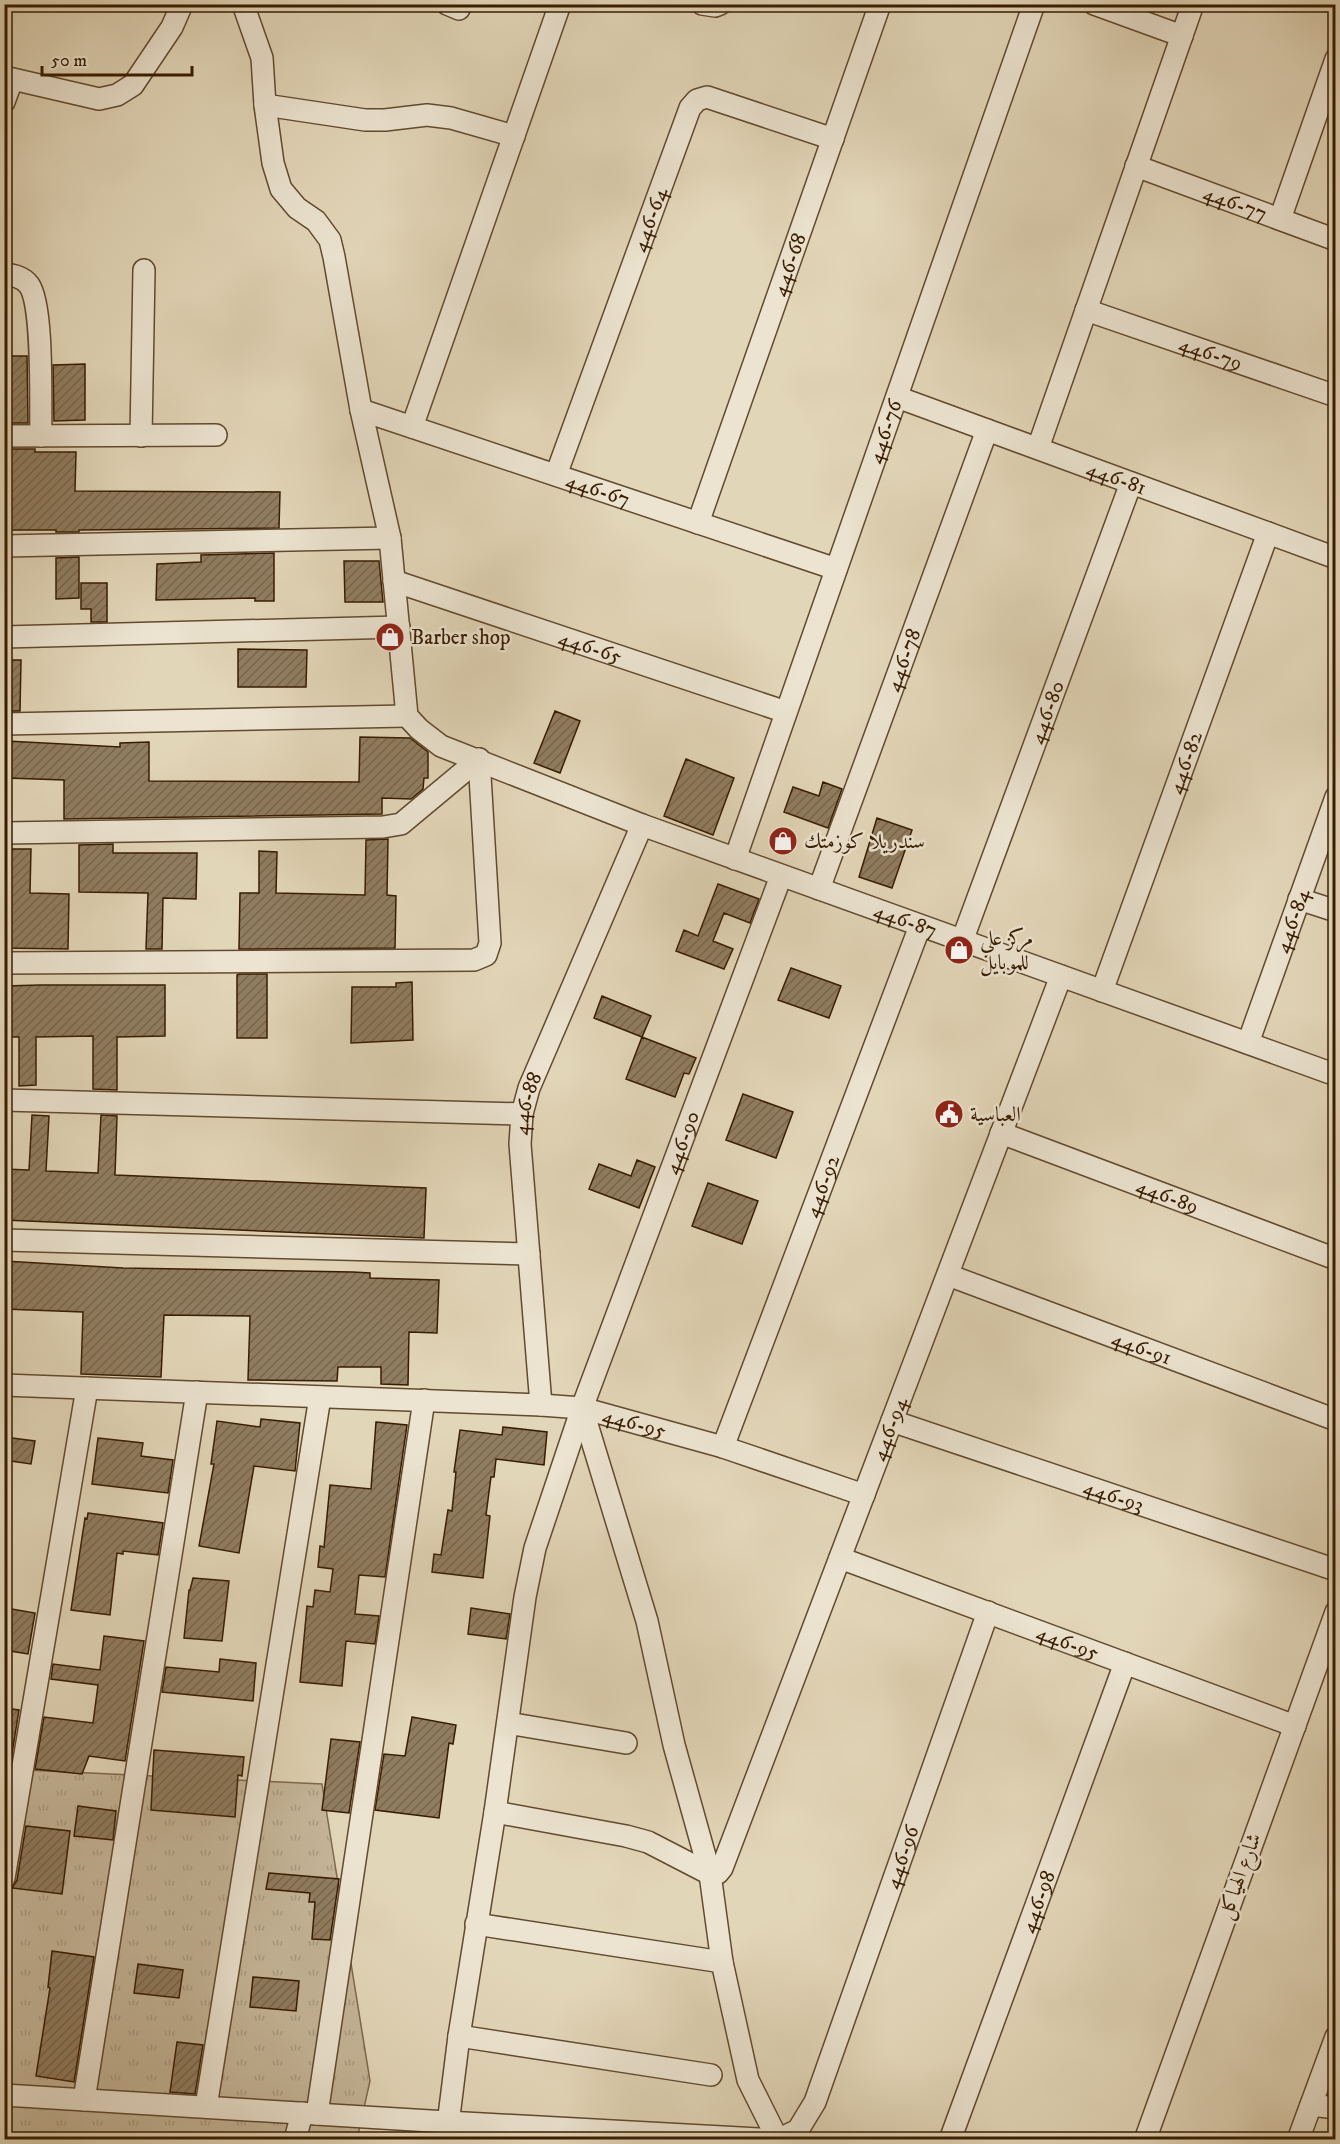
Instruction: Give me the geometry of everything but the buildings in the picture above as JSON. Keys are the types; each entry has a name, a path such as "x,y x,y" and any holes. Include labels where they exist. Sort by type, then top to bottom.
{"street":[{"path":"4,102 8,79 99,99 117,95 134,85 172,27 182,4"},
{"path":"4,724 407,716 390,538 361,410 330,240 316,221 297,207 281,189 273,163 265,105 262,58 243,4"},
{"path":"412,427 560,4"},
{"path":"702,4 715,6 720,4"},
{"name":"446-68","path":"698,523 880,4"},
{"name":"446-76","path":"735,859 1034,4"},
{"path":"1094,4 1182,36"},
{"path":"1038,448 1193,4"},
{"path":"1280,219 1335,59"},
{"name":"446-64","path":"555,475 690,108 697,100 706,97 833,139"},
{"path":"265,105 365,120 427,115 451,118 514,136"},
{"name":"446-77","path":"1136,166 1335,240"},
{"path":"141,436 144,270"},
{"path":"4,274 15,275 25,280 30,286 35,301 39,332 41,436"},
{"name":"446-79","path":"1086,310 1335,396"},
{"name":"446-81","path":"897,397 1335,558"},
{"name":"446-67","path":"361,410 836,569"},
{"name":"446-78","path":"819,889 987,430"},
{"path":"4,436 216,435"},
{"name":"446-80","path":"962,941 1131,483"},
{"name":"446-82","path":"1102,991 1268,533"},
{"path":"4,546 390,538"},
{"name":"446-65","path":"394,581 786,712"},
{"path":"4,637 399,627"},
{"name":"446-87","path":"407,716 419,729 441,746 478,759 544,788 781,876 1335,1075"},
{"path":"4,833 383,827 401,824 478,759"},
{"path":"4,963 474,960 486,955 490,943 478,759"},
{"name":"446-84","path":"1248,1043 1335,797"},
{"name":"446-88","path":"541,1405 520,1144 522,1114 530,1088 642,825"},
{"name":"446-90","path":"447,2131 459,2036 495,1812 525,1597 535,1548 582,1408 781,876"},
{"path":"1299,899 1335,911"},
{"name":"446-92","path":"723,1447 920,926"},
{"name":"446-94","path":"710,1874 718,1873 722,1868 1061,976"},
{"path":"4,1100 522,1114"},
{"name":"446-89","path":"1001,1133 1335,1259"},
{"path":"4,1240 529,1254"},
{"name":"446-91","path":"948,1275 1335,1420"},
{"name":"446-95","path":"4,1385 582,1408 723,1447 864,1495"},
{"path":"4,1878 87,1388"},
{"path":"84,2100 197,1392"},
{"path":"206,2107 320,1397"},
{"path":"295,2139 310,2113 424,1400"},
{"path":"4,2096 310,2113 447,2131 777,2139 748,2080 722,1962 710,1874 674,1745 647,1621 582,1408"},
{"name":"446-93","path":"892,1421 1335,1570"},
{"name":"446-95","path":"840,1558 1294,1726"},
{"name":"446-96","path":"777,2139 798,2130 815,2102 988,1612"},
{"name":"شارع الهياكل","path":"1145,2139 1335,1612"},
{"name":"446-98","path":"950,2139 1125,1663"},
{"path":"508,1723 626,1743"},
{"path":"495,1812 648,1842 710,1874"},
{"path":"476,1924 722,1962"},
{"path":"459,2036 711,2075"},
{"path":"1298,2139 1335,2037"},
{"path":"1311,2105 1335,2108"}],"green space":[{"path":"5,1769 322,1784 370,2081 357,2139 5,2140"}],"place":[{"name":"Barber shop","path":"390,637"},
{"name":"سندريلا كوزمتك","path":"783,841"},
{"name":"مركز علي للموبايل","path":"959,950"},
{"name":"العباسية","path":"949,1114"}]}
